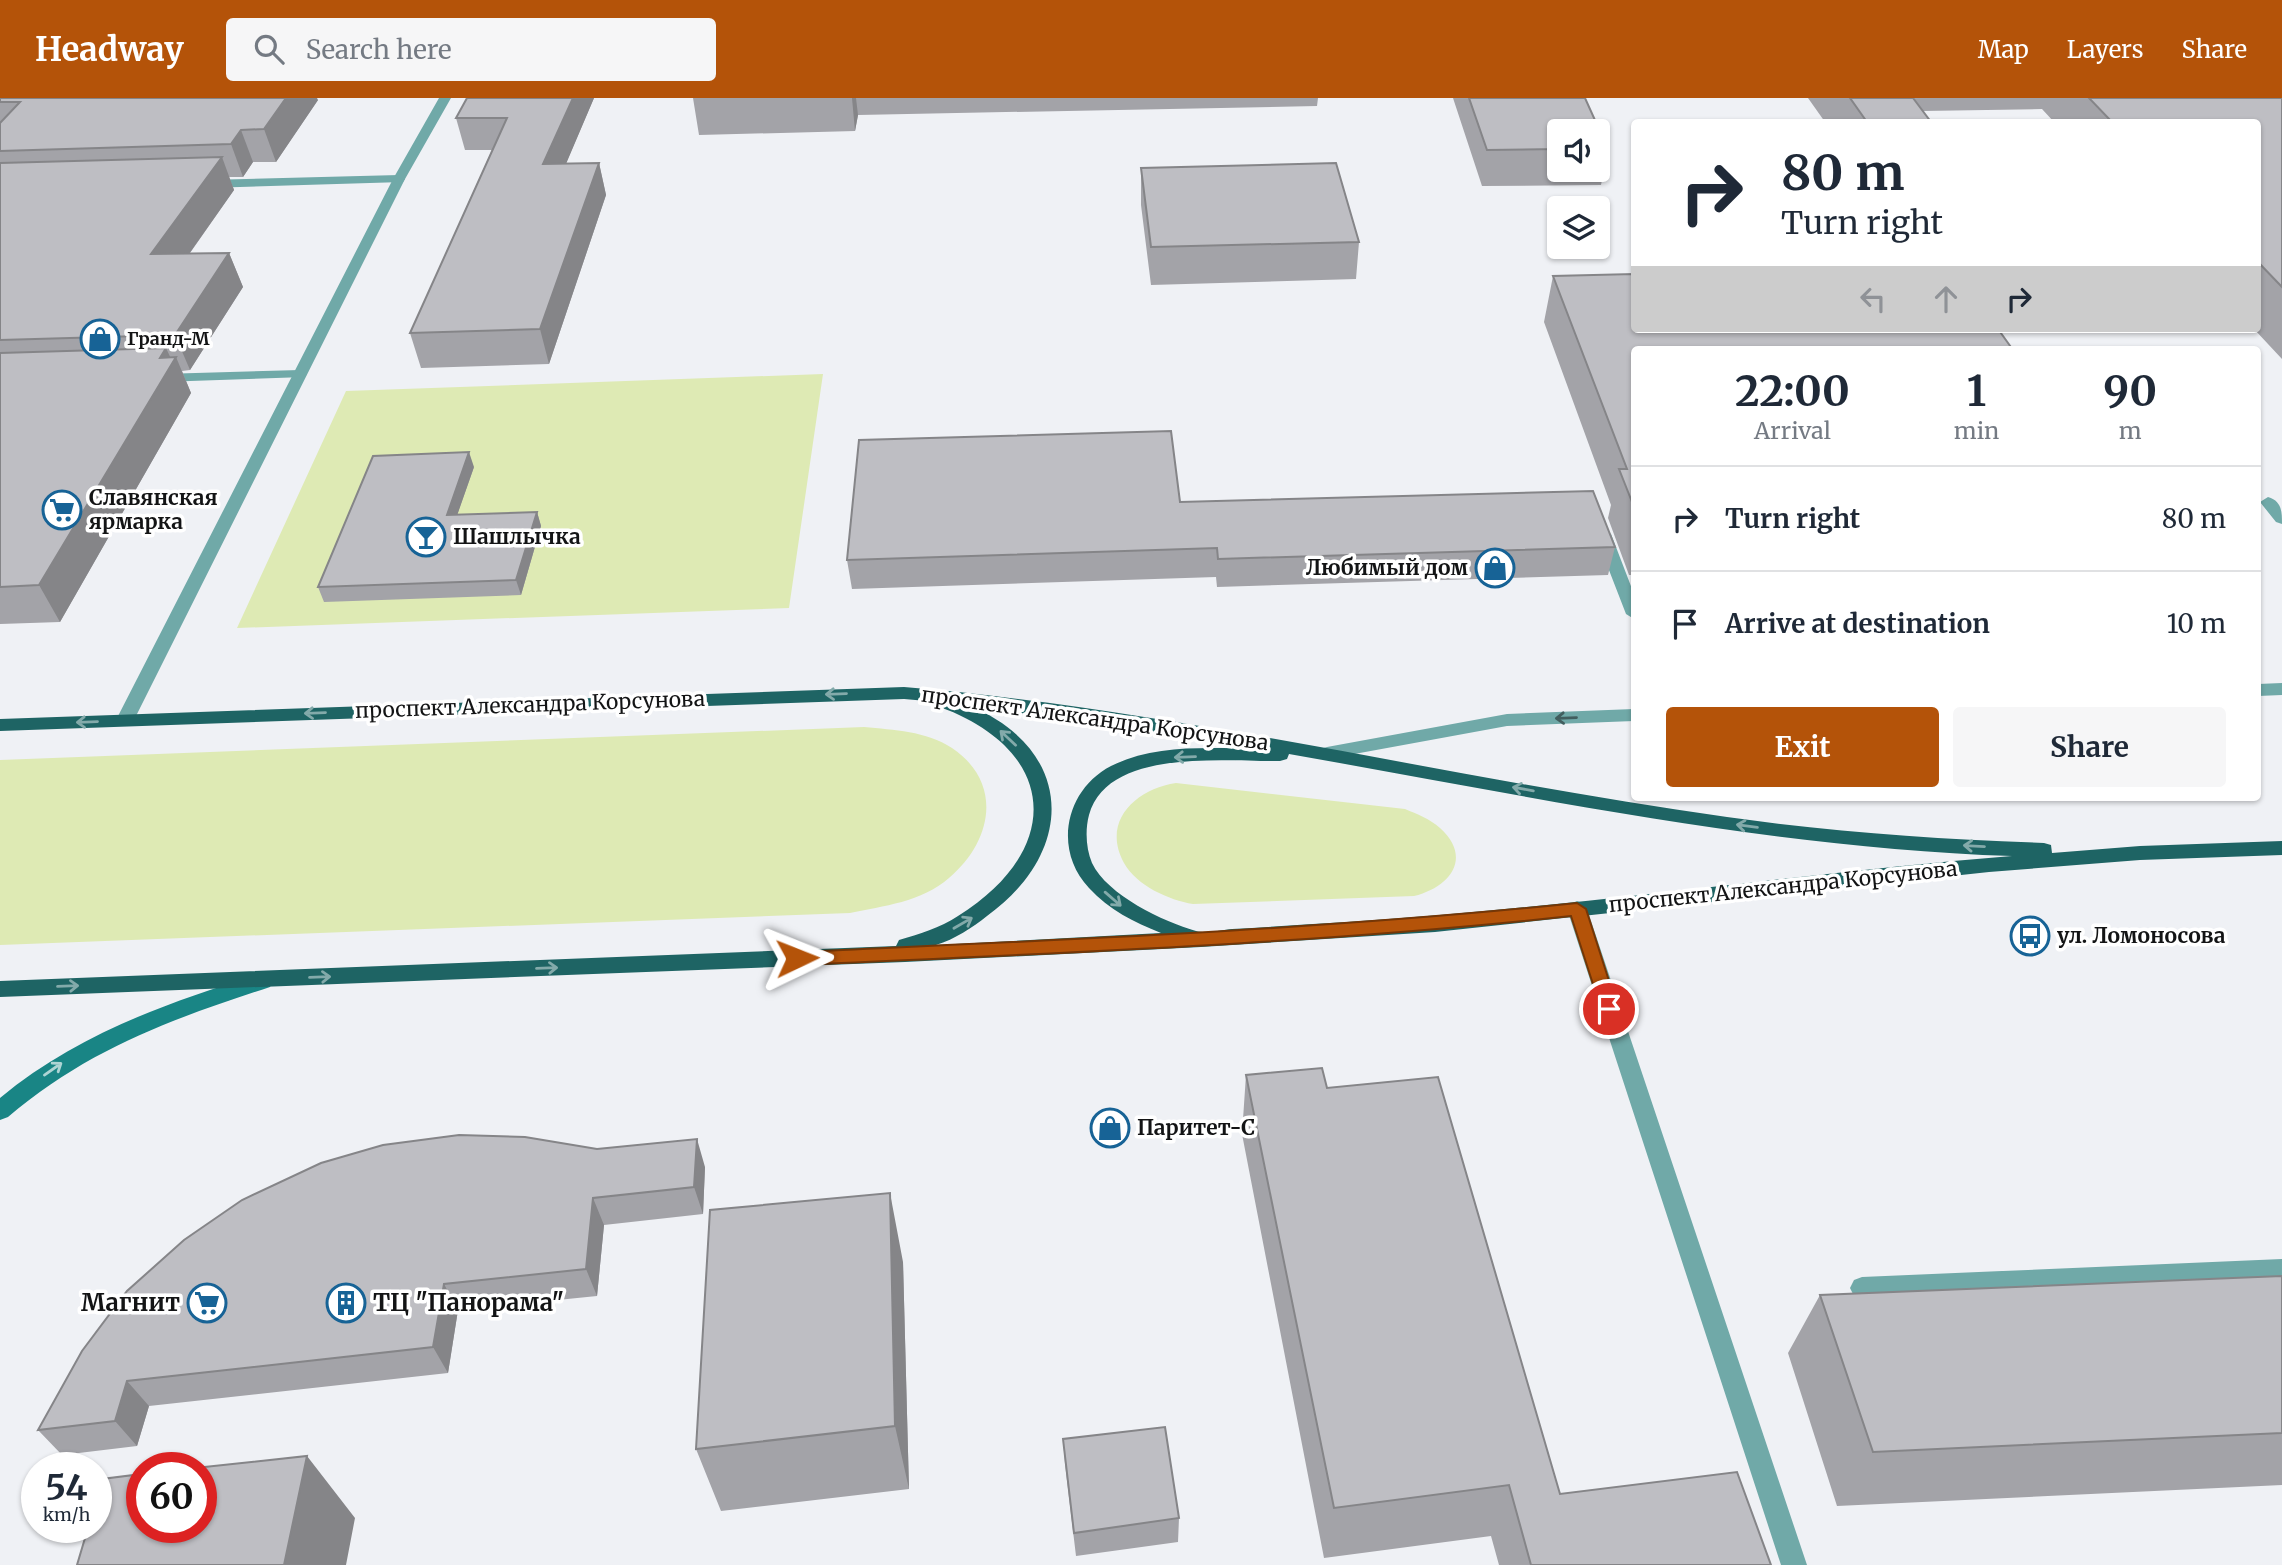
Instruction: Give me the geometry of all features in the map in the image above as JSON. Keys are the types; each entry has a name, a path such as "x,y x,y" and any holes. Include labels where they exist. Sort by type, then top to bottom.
{"main road":[{"name":"проспект Александра Корсунова","path":"0,725 904,693 1000,702 1327,753 1683,817 1799,832 1921,843 2140,853"},
{"path":"852,956 928,942 989,908 1030,860 1040,834 1043,808 1039,783 1029,760 1012,740 990,722 965,710 933,698 904,693"},
{"path":"1201,939 1149,922 1127,911 1110,898 1093,879 1080,859 1075,836 1086,796 1101,780 1126,767 1156,758 1327,753"},
{"name":"проспект Александра Корсунова","path":"0,989 852,956 1201,939 1434,924 1989,865 2140,853 2234,849"},
{"path":"0,1111 59,1064 115,1033 184,1005 270,978"}],"street":[{"path":"125,720 399,179 445,98"},
{"path":"193,185 399,179"},
{"path":"150,378 300,373"},
{"path":"2267,502 2282,519"},
{"path":"1595,513 1631,606"},
{"path":"1327,753 1507,720 1631,716"},
{"path":"2234,849 2282,850"},
{"path":"1577,909 1794,1565"},
{"path":"1863,1288 2282,1270"}],"green space":[{"path":"823,374 789,608 237,628 346,391"},
{"path":"864,727 909,732 942,742 969,762 980,778 985,795 983,830 964,864 927,893 889,905 850,913 0,945 0,760"},
{"path":"1176,783 1405,809 1428,819 1440,828 1450,839 1456,860 1453,870 1438,886 1414,896 1193,904 1184,902 1154,891 1137,879 1124,863 1118,848 1117,834 1126,810 1136,800 1161,786"}],"building":[{"path":"0,98 286,98 264,129 241,130 231,144 0,151 0,123 20,102 0,102"},
{"path":"467,98 573,98 543,164 599,163 540,329 410,333 507,118 456,118"},
{"path":"1469,98 1585,98 1594,119 1547,119 1547,149 1487,150"},
{"path":"1850,98 1913,98 1929,119 1865,119"},
{"path":"2089,98 2282,98 2282,287 2261,265 2261,119 2109,119"},
{"path":"222,157 151,254 229,253 175,335 0,340 0,163"},
{"path":"1336,163 1359,242 1151,247 1141,168"},
{"path":"1631,274 1631,333 2001,333 2010,346 1631,346 1631,499 1619,469 1627,469 1553,276"},
{"name":"Славянская ярмарка","path":"166,348 160,358 176,357 39,585 0,587 0,353"},
{"path":"1171,431 1180,502 1593,491 1615,547 1218,559 1217,548 847,560 859,440"},
{"path":"469,452 447,515 537,512 516,580 318,587 373,456"},
{"path":"1322,1068 1327,1088 1438,1077 1560,1494 1737,1472 1771,1565 1531,1565 1509,1485 1334,1508 1246,1075"},
{"name":"ТЦ \"Панорама\"","path":"459,1135 525,1137 597,1149 697,1139 694,1187 593,1198 586,1269 444,1284 433,1347 127,1381 115,1421 38,1430 82,1351 127,1291 184,1240 242,1200 321,1163 383,1145"},
{"path":"890,1193 895,1426 696,1449 710,1210"},
{"path":"2282,1276 2282,1433 1873,1452 1820,1295"},
{"path":"1165,1427 1179,1518 1074,1533 1063,1439"},
{"path":"307,1456 284,1565 77,1565 84,1543 112,1543 112,1478 126,1476 126,1543 217,1543 217,1466"}],"place":[{"name":"Гранд-М","path":"100,339"},
{"name":"Славянская ярмарка","path":"62,510"},
{"name":"Шашлычка","path":"426,537"},
{"name":"Любимый дом","path":"1495,568"},
{"name":"ул. Ломоносова","path":"2030,936"},
{"name":"Паритет-С","path":"1110,1128"},
{"name":"Магнит","path":"207,1303"},
{"name":"ТЦ \"Панорама\"","path":"346,1303"}],"route":[{"path":"797,958 1110,944 1357,929 1577,909 1609,1009"}]}
